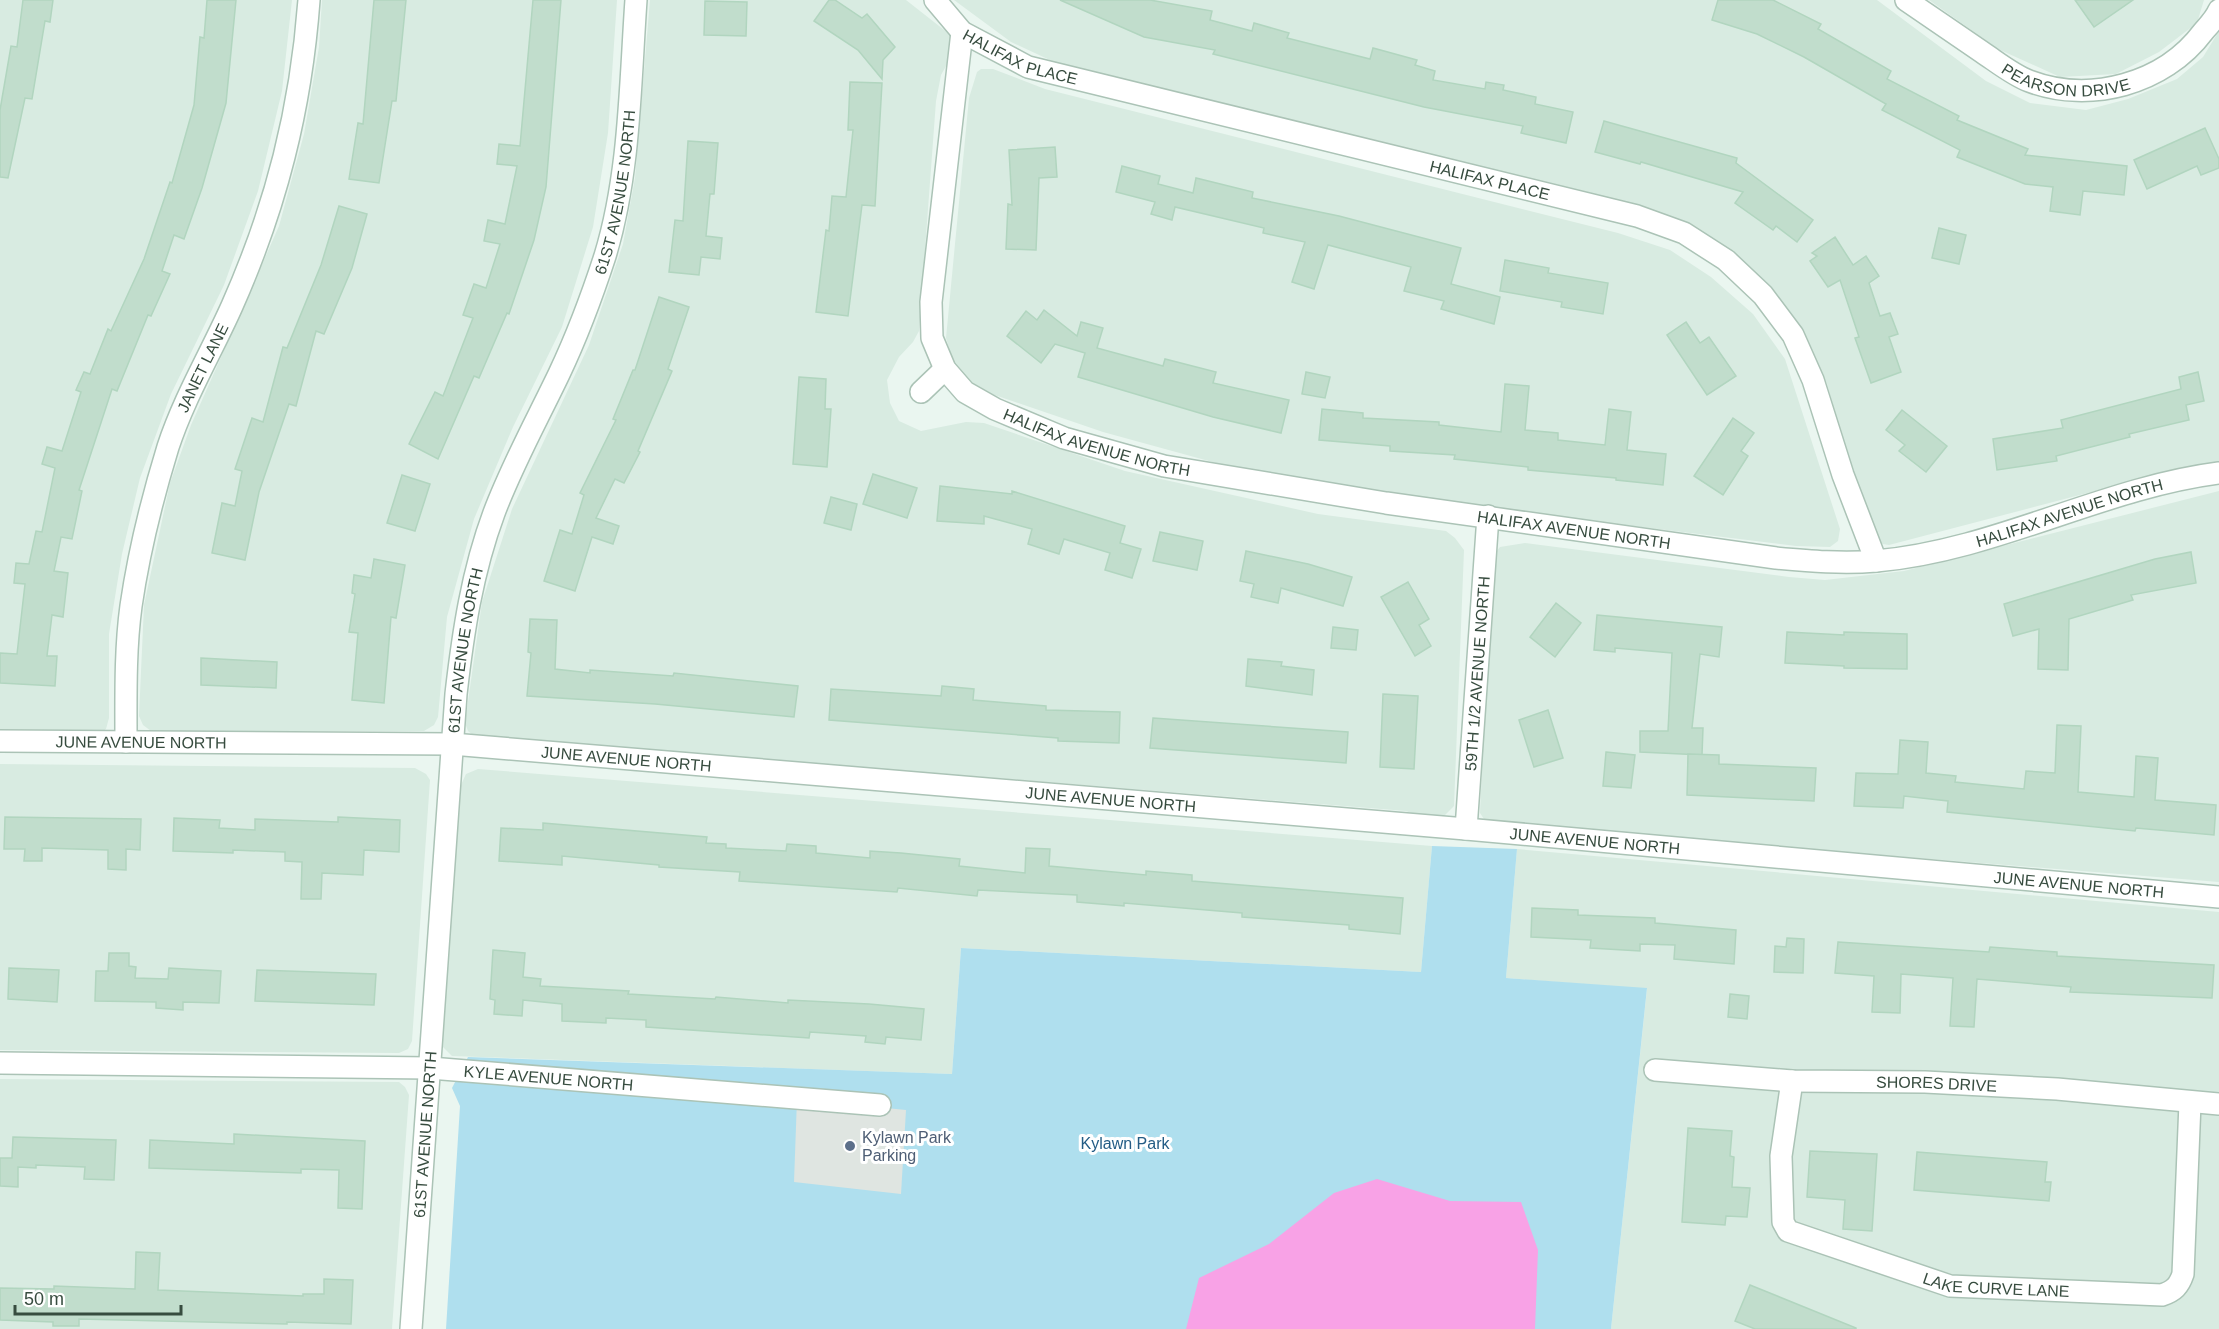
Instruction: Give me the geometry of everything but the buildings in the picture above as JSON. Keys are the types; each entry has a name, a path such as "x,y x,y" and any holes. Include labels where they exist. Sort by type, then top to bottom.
{"street":[{"name":"JANET LANE","path":"126,741 131,608 145,525 169,444 201,366 231,308 260,238 283,165 298,92 309,0"},
{"name":"61ST AVENUE NORTH","path":"411,1329 452,744 463,633 478,562 494,513 585,313 605,254 620,193 636,0"},
{"name":"HALIFAX PLACE","path":"935,0 962,32 1028,67 1637,216 1684,233 1726,260 1756,288 1793,335 1813,381 1843,475 1876,561"},
{"name":"PEARSON DRIVE","path":"1906,0 1998,63 2029,81 2065,89 2100,90 2136,82 2168,66 2196,42 2219,10"},
{"name":"HALIFAX AVENUE NORTH","path":"962,32 931,302 932,338 945,369 965,392 995,409 1064,438 1153,463 1386,503 1776,558 1841,563 1876,561 1967,544 2119,496 2219,473"},
{"path":"921,393 945,369"},
{"name":"59TH 1/2 AVENUE NORTH","path":"1466,829 1488,516"},
{"name":"JUNE AVENUE NORTH","path":"0,741 452,744 1466,829 2219,897"},
{"name":"KYLE AVENUE NORTH","path":"0,1063 430,1068 880,1105"},
{"name":"SHORES DRIVE","path":"1655,1070 1792,1081 1925,1082 2057,1089 2219,1104"},
{"name":"LAKE CURVE LANE","path":"1792,1081 1781,1156 1784,1222 1788,1231 1950,1286 2162,1295 2172,1292 2180,1284 2183,1274 2190,1103"}],"shaded area":[{"path":"0,0 292,0 282,91 258,191 224,285 171,394 140,478 122,554 109,634 109,718 106,729 97,736 78,736 59,730 0,729"},
{"path":"322,0 617,0 608,133 593,227 562,327 513,427 474,519 447,617 438,717 434,725 424,731 151,731 143,725 139,716 144,605 170,483 191,425 279,226 304,134 319,47"},
{"path":"650,0 906,0 954,40 954,52 941,75 936,101 919,331 913,342 899,357 887,380 890,403 899,421 921,431 966,422 984,423 1125,471 1318,514 1446,531 1455,538 1464,550 1454,806 1442,818 1428,820 1406,811 474,736 468,731 465,723 482,602 512,509 589,345 623,244 635,178"},
{"path":"954,0 1877,0 1986,81 2030,103 2086,110 2128,99 2177,79 2203,57 2219,31 2219,463 2187,467 1889,545 1877,543 1870,537 1827,384 1792,314 1704,237 1600,195 1052,61 1011,42"},
{"path":"1929,0 2204,0 2197,23 2159,52 2116,74 2060,77 1998,49"},
{"path":"981,69 993,69 1045,89 1618,233 1670,250 1711,277 1753,314 1785,359 1840,529 1838,541 1830,547 1796,546 1341,490 1238,469 1103,432 980,390 961,372 951,355 946,338 969,98 977,72"},
{"path":"2219,491 2219,882 1491,824 1480,813 1491,558 1500,547 1525,543 1825,580 1904,571"},
{"path":"0,764 415,768 426,774 430,780 412,1041 408,1049 399,1053 0,1050"},
{"path":"478,769 1432,846 1421,972 961,948 952,1074 452,1056 442,1046 461,785 466,774"},
{"path":"1517,849 2219,912 2219,1329 1611,1329 1647,989 1506,978"},
{"path":"0,1079 399,1082 409,1095 392,1329 0,1329"},
{"name":"Kylawn Park Parking","path":"797,1099 906,1110 901,1194 794,1182"},
{"path":"1377,1179 1450,1201 1521,1202 1538,1250 1535,1329 1186,1329 1199,1278 1269,1244 1334,1193"}],"green space":[{"name":"Kylawn Park","path":"1432,846 1517,849 1506,978 1647,988 1611,1329 446,1329 460,1106 452,1088 468,1057 952,1074 961,948 1421,972"}],"place":[{"name":"Kylawn Park Parking","path":"850,1146"}]}
